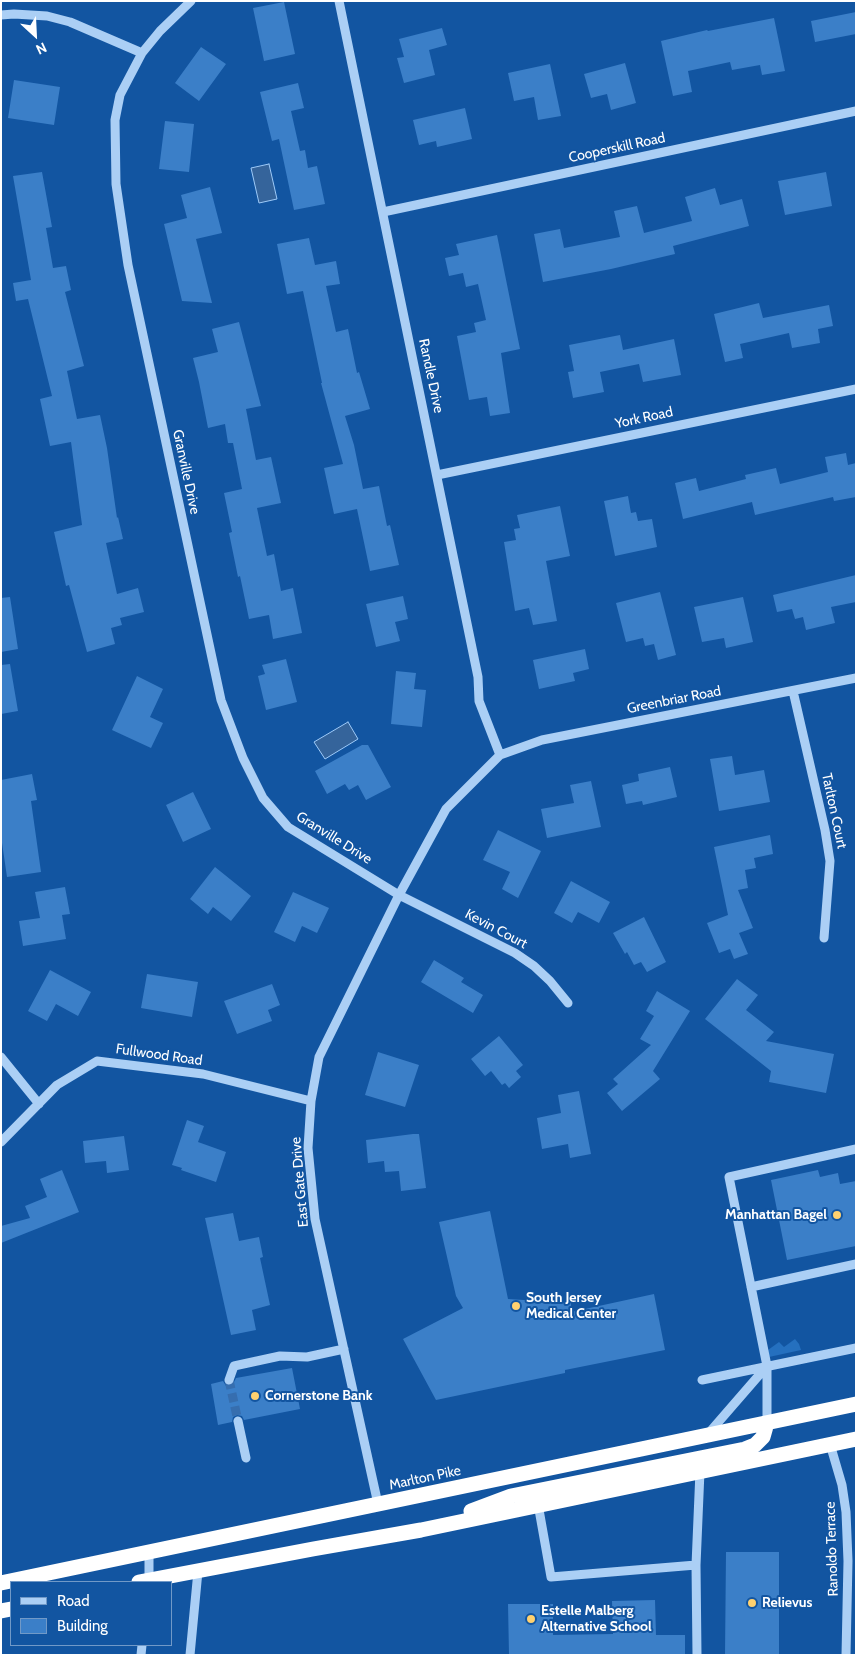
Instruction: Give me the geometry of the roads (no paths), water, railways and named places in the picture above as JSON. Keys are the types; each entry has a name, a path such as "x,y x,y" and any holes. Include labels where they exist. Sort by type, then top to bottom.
{"highway":[{"name":"Marlton Pike","path":"11,1581 856,1404"},
{"path":"421,1530 511,1496 745,1449 755,1445 763,1437 767,1423"},
{"path":"151,1581 421,1530 856,1439"}],"street":[{"name":"Granville Drive","path":"191,1 160,30 142,53 120,95 115,120 116,184 128,265 221,700 243,758 263,798 288,827 399,895"},
{"name":"Randle Drive","path":"340,1 478,677 478,701 500,755"},
{"path":"1,15 47,16 70,22 142,53"},
{"name":"Cooperskill Road","path":"383,212 856,112"},
{"name":"York Road","path":"437,475 856,389"},
{"name":"Greenbriar Road","path":"500,755 542,740 856,678"},
{"name":"Tarlton Court","path":"793,691 825,830 830,861 824,938"},
{"name":"East Gate Drive","path":"378,1504 315,1219 308,1148 311,1101 319,1057 399,895 446,809 500,755"},
{"name":"Kevin Court","path":"399,895 515,953 534,966 550,981 568,1003"},
{"path":"1,1057 39,1104"},
{"name":"Fullwood Road","path":"1,1142 58,1085 97,1061 203,1074 311,1101"},
{"path":"767,1423 767,1366 729,1177 856,1149"},
{"path":"751,1287 856,1264"},
{"path":"702,1380 856,1348"},
{"path":"229,1380 234,1366 280,1356 307,1357 344,1349"},
{"path":"707,1436 767,1366"},
{"path":"238,1421 246,1458"},
{"name":"Ranoldo Terrace","path":"830,1444 842,1485 852,1560 851,1622 846,1655"},
{"path":"697,1655 696,1565 700,1471"},
{"path":"538,1504 551,1577 696,1565"},
{"path":"146,1581 149,1552"},
{"path":"190,1655 198,1571"}],"tunnel":[{"path":"229,1380 238,1421"}],"place":[{"name":"Manhattan Bagel","path":"837,1215"},
{"name":"South Jersey Medical Center","path":"516,1306"},
{"name":"Cornerstone Bank","path":"255,1396"},
{"name":"Relievus","path":"752,1603"},
{"name":"Estelle Malberg Alternative School","path":"531,1619"}]}
